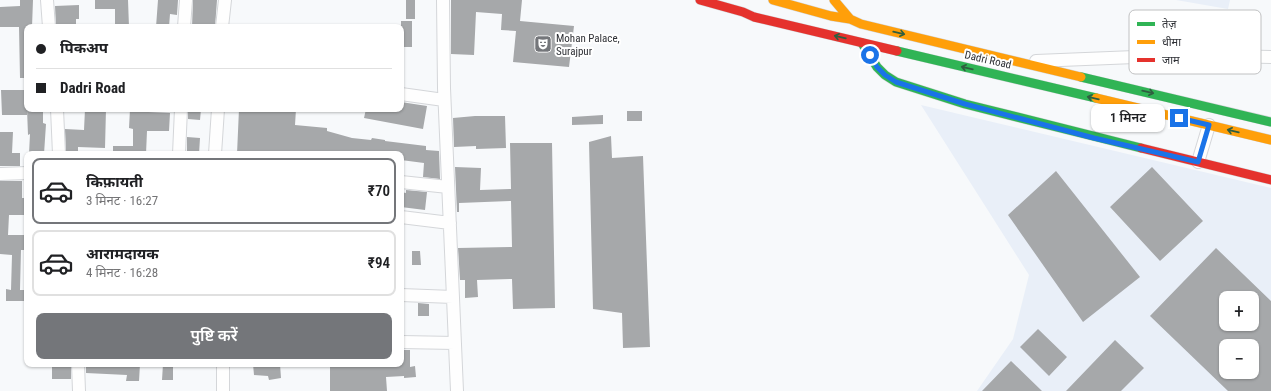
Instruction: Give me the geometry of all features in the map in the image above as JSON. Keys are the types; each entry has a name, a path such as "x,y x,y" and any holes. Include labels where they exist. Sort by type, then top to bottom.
{"main road":[{"name":"Dadri Road","path":"700,0 743,12 754,17 862,43 1206,134 1271,140"},
{"path":"741,0 743,12"},
{"path":"834,0 850,19"},
{"path":"754,17 769,3 850,19"},
{"name":"Dadri Road","path":"850,19 861,24 1271,122"},
{"path":"862,43 877,67 885,75 896,82 965,104 1094,138 1271,180"}],"street":[{"path":"47,0 49,24"},
{"path":"184,24 186,0"},
{"path":"222,24 224,0"},
{"path":"443,0 444,100 457,391"},
{"path":"1022,62 1129,57"},
{"path":"1261,57 1271,57"},
{"path":"404,94 444,100"},
{"path":"57,112 59,151"},
{"path":"179,151 181,112"},
{"path":"215,151 218,112"},
{"path":"1198,162 1206,134"},
{"path":"0,174 24,174"},
{"path":"404,182 448,186"},
{"path":"404,217 450,223"},
{"path":"404,295 453,297"},
{"path":"404,342 455,343"},
{"path":"78,367 79,391"},
{"path":"223,367 223,391"}],"shaded area":[{"path":"1176,0 1230,0 1228,9"},
{"path":"921,105 1271,188 1271,391 977,391 1013,339 1029,275"}],"building":[{"path":"20,0 33,0 32,24 24,24 24,78 20,78 19,27 0,27 0,7 20,6"},
{"path":"95,0 128,0 129,24 115,24 115,9 95,9"},
{"path":"158,0 178,0 177,15 170,14 169,24 156,24"},
{"path":"193,0 217,0 215,24 192,24"},
{"path":"406,0 415,0 415,19 406,19"},
{"path":"451,0 522,0 520,21 574,26 569,67 513,62 516,31 501,30 502,14 476,12 474,55 451,54"},
{"path":"79,5 79,19 76,19 76,24 56,24 55,6"},
{"path":"401,21 412,21 412,47 404,47 404,24 401,24"},
{"path":"1,90 24,90 24,112 27,112 27,115 2,115"},
{"path":"404,102 427,106 423,129 364,118 365,112 404,112"},
{"path":"627,111 642,111 642,121 627,121"},
{"path":"27,112 43,112 43,123 46,124 44,151 29,151 30,134 28,135"},
{"path":"85,112 106,112 105,148 78,147 78,151 66,151 65,129 84,130"},
{"path":"130,112 170,113 169,131 147,131 146,151 113,151 113,146 133,146 133,129 129,128"},
{"path":"188,112 201,112 200,120 188,119"},
{"path":"239,112 296,112 295,125 327,128 327,131 352,138 371,140 372,138 426,146 426,150 439,151 440,179 423,177 424,163 404,160 404,151 237,151"},
{"path":"603,115 603,124 572,125 572,117"},
{"path":"505,116 506,148 476,149 476,146 454,147 453,118"},
{"path":"0,132 13,132 12,153 20,153 20,166 0,166"},
{"path":"611,136 612,158 643,156 650,347 623,348 622,313 593,309 589,142"},
{"path":"187,137 200,138 199,151 187,151"},
{"path":"510,143 552,143 555,308 513,309 512,279 477,280 478,297 465,298 465,280 460,280 458,248 512,247 511,201 459,203 459,212 457,212 455,167 481,168 480,190 511,189"},
{"path":"1152,167 1203,221 1160,261 1110,207"},
{"path":"1056,171 1140,277 1083,322 1008,215"},
{"path":"0,181 22,181 24,215 9,215 8,235 24,235 24,250 21,250 20,290 24,290 24,301 6,301 6,289 11,290 12,255 0,254"},
{"path":"406,190 427,192 425,210 404,207 404,193 406,193"},
{"path":"1216,248 1271,301 1271,391 1228,391 1150,316"},
{"path":"412,251 420,251 421,265 412,265"},
{"path":"418,303 429,304 429,316 418,316"},
{"path":"1038,329 1067,357 1049,376 1020,347"},
{"path":"1115,340 1144,368 1121,391 1066,391"},
{"path":"404,350 410,350 410,367 415,366 416,377 386,377 387,391 330,391 330,367 404,367"},
{"path":"1011,361 1042,391 982,391"},
{"path":"52,367 71,367 71,379 52,379"},
{"path":"86,367 140,367 139,381 126,381 127,375 86,373"},
{"path":"163,367 173,367 173,380 162,380"},
{"path":"253,367 280,367 281,378 269,380 268,376 254,375"}],"traffic: fast":[{"path":"862,43 877,67 885,75 896,82 965,104 1141,148"},
{"path":"897,51 1096,98"},
{"path":"1081,77 1271,122"}],"traffic: slow":[{"path":"773,0 831,16 850,19"},
{"path":"834,0 850,19 861,24 1081,77"},
{"path":"1096,98 1271,140"}],"traffic: jam":[{"path":"700,0 743,12 754,17 897,51"},
{"path":"1141,148 1271,180"}],"place":[{"name":"Mohan Palace, Surajpur","path":"543,44"}],"route":[{"path":"870,55 877,67 885,75 896,82 965,104 1094,138 1198,162 1209,125 1179,118"}]}
